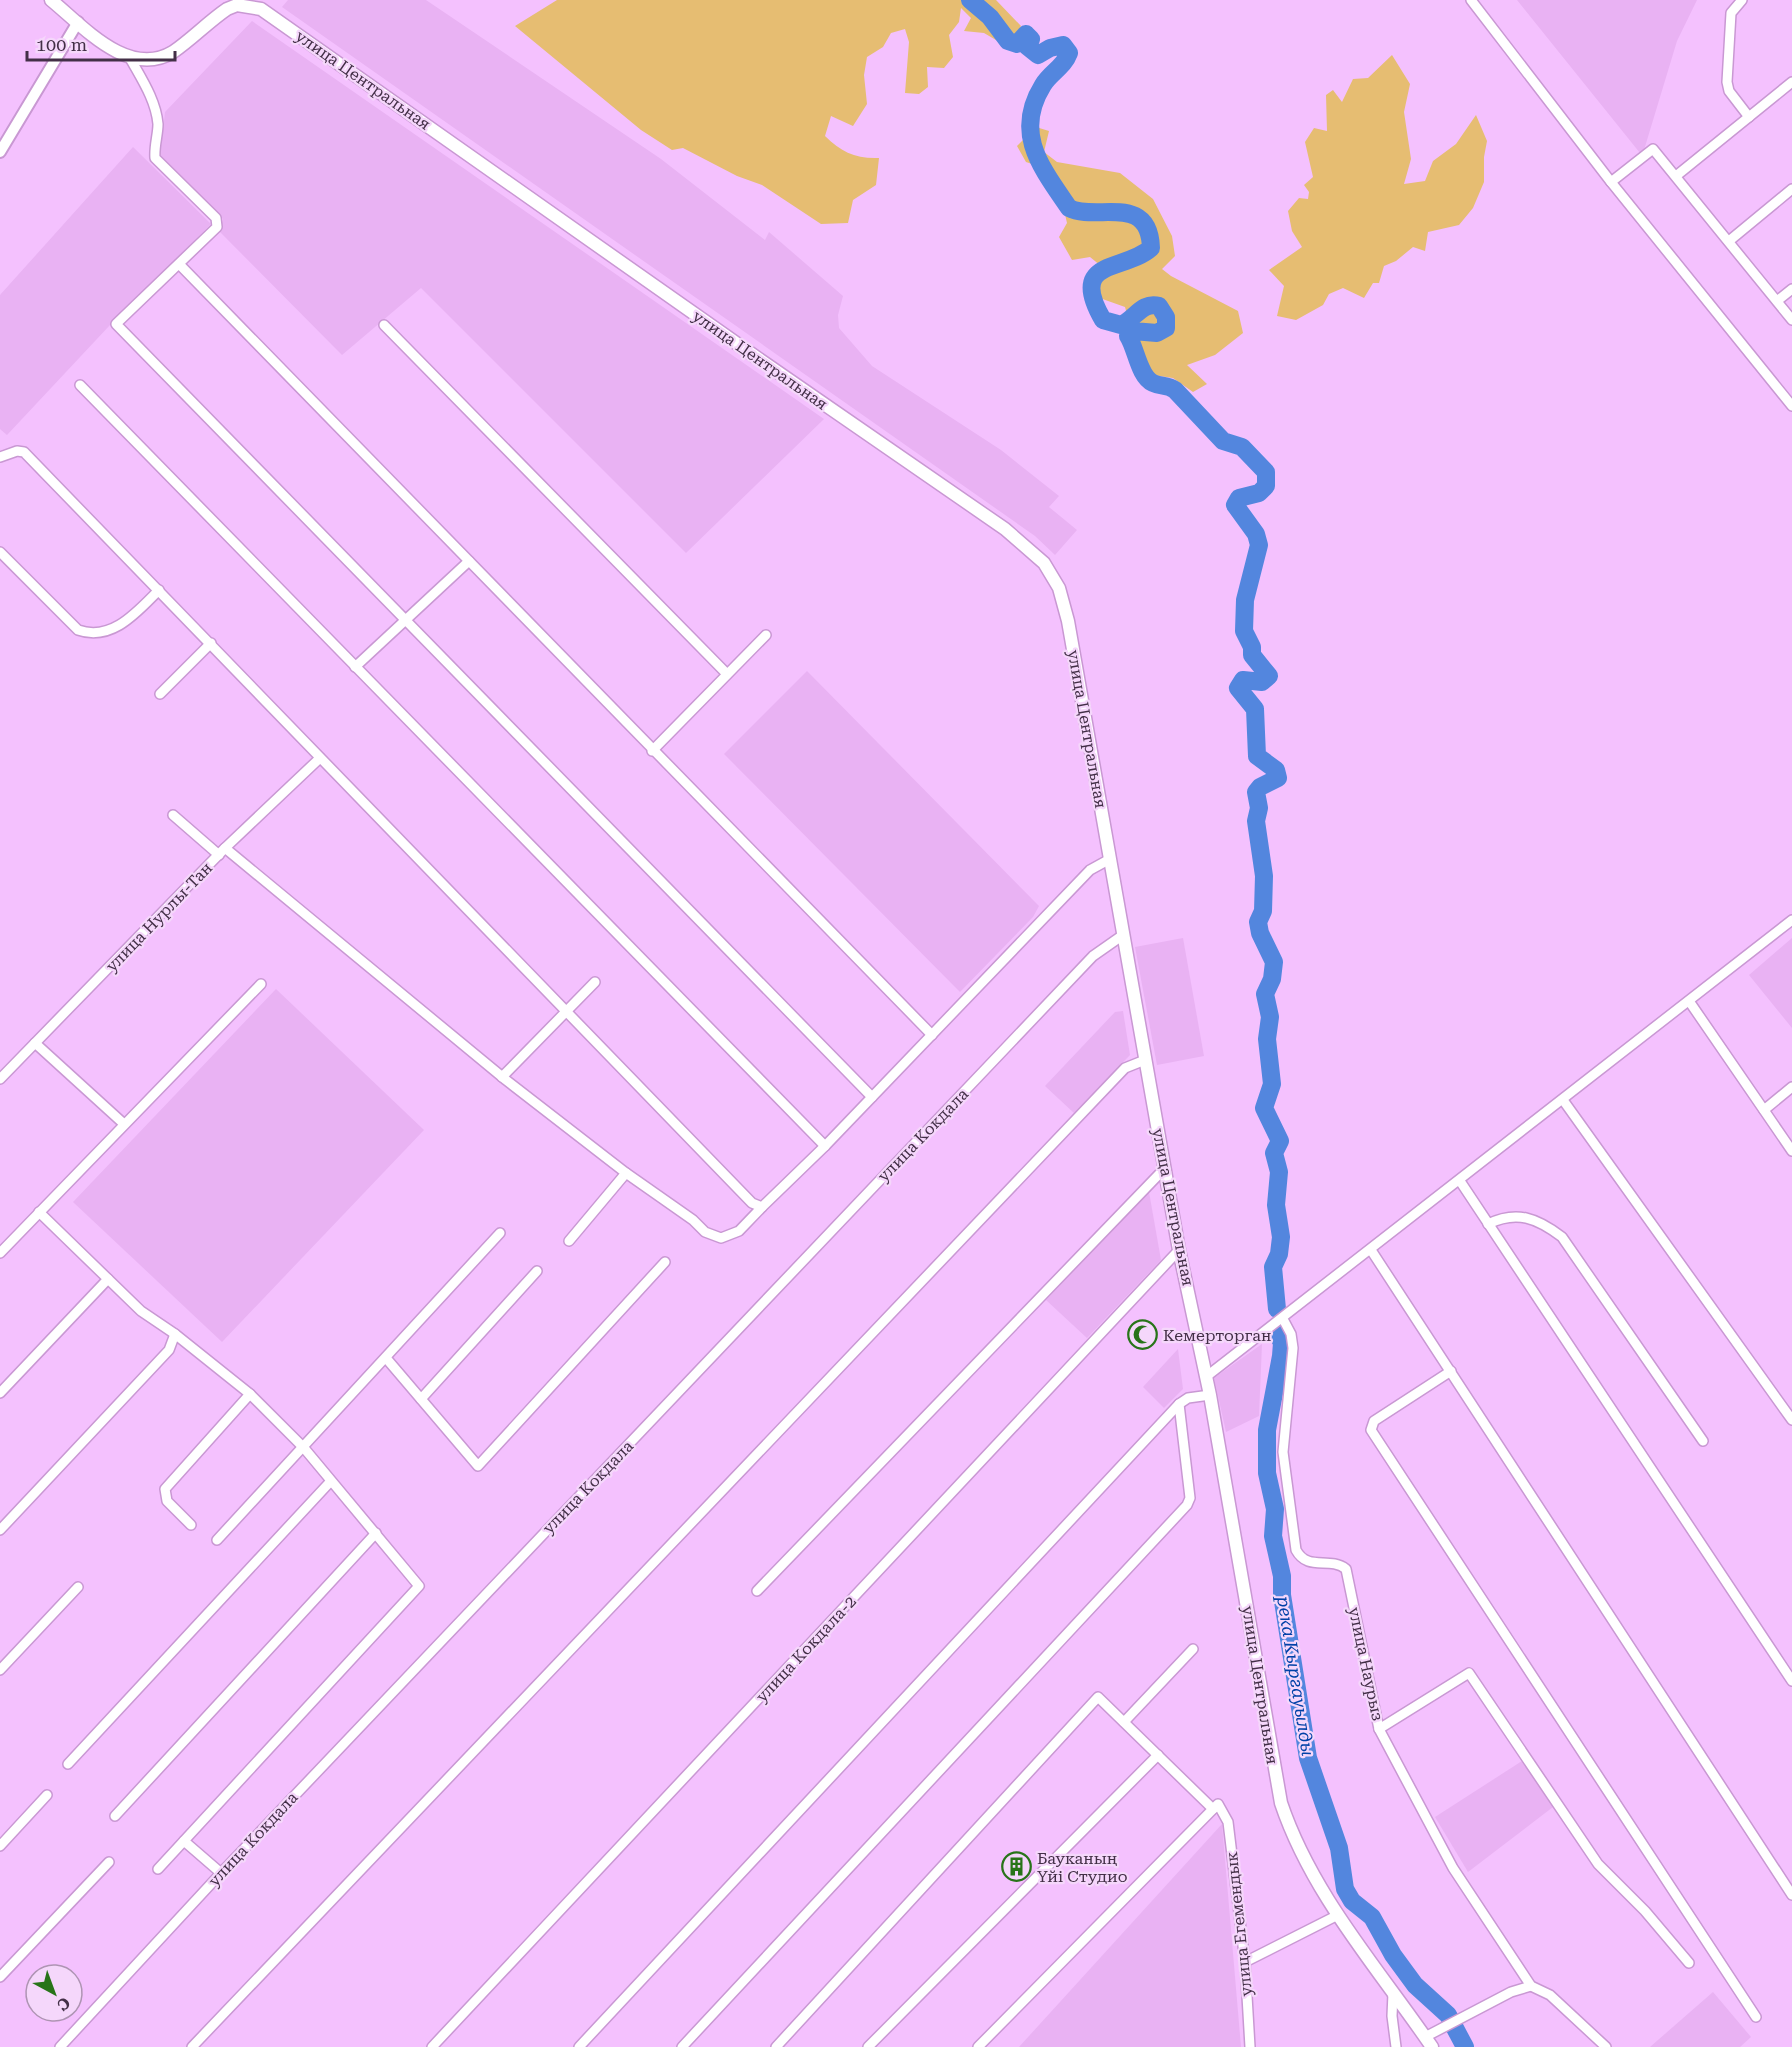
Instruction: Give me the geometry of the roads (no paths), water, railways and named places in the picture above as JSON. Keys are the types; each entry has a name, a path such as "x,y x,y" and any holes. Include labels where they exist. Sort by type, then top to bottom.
{"main road":[{"path":"51,0 115,51 130,58"},
{"name":"улица Центральная","path":"130,58 156,59 171,53 227,9 237,5 261,9 761,361 1005,529 1044,563 1059,588 1068,621 1179,1250 1207,1376 1281,1803 1311,1872 1338,1915 1429,2042"}],"street":[{"path":"1471,0 1611,182 1792,406"},
{"path":"1742,0 1731,13 1726,82 1729,91 1749,117"},
{"path":"0,153 78,22"},
{"path":"130,58 149,92 155,111 158,126 155,158 216,218 217,226 116,324 872,1097"},
{"path":"1676,176 1792,82"},
{"path":"1611,182 1653,149 1792,320"},
{"path":"1729,241 1792,189"},
{"path":"179,264 652,751 932,1035"},
{"path":"1777,301 1792,289"},
{"path":"384,325 727,674"},
{"path":"81,385 825,1146"},
{"path":"0,457 17,451 24,452 752,1203 762,1208"},
{"path":"0,552 78,630 91,635 107,633 118,627 159,590"},
{"path":"355,667 469,561"},
{"path":"652,751 766,634"},
{"path":"159,694 211,643"},
{"name":"улица Нурлы-Тан","path":"0,1079 222,852 320,758"},
{"path":"173,815 626,1173 693,1220 705,1232 721,1238 739,1231 825,1146 1090,870 1110,859"},
{"path":"1207,1376 1792,920"},
{"name":"улица Кокдала","path":"60,2047 221,1873 1093,956 1123,935"},
{"path":"502,1077 595,982"},
{"path":"0,1253 261,984"},
{"path":"1689,1001 1792,1151"},
{"path":"35,1043 124,1124"},
{"path":"192,2047 1125,1068 1145,1060"},
{"path":"1764,1110 1792,1087"},
{"path":"1563,1100 1792,1420"},
{"path":"757,1591 1165,1168"},
{"path":"569,1241 626,1173"},
{"path":"1460,1181 1792,1681"},
{"path":"39,1212 141,1311 175,1334 250,1394 304,1448 419,1586 158,1869"},
{"path":"1488,1224 1504,1216 1522,1216 1549,1227 1562,1237 1703,1441"},
{"path":"217,1540 500,1233"},
{"name":"улица Кокдала-2","path":"432,2047 1179,1250"},
{"path":"1371,1250 1792,1895"},
{"path":"386,1358 477,1466 665,1262"},
{"path":"421,1399 537,1271"},
{"path":"0,1393 108,1279"},
{"name":"улица Наурыз","path":"1283,1319 1291,1334 1293,1348 1283,1452 1296,1550 1300,1558 1308,1563 1338,1563 1346,1569 1379,1729 1453,1868 1531,1986 1550,1995 1606,2047"},
{"path":"0,1530 169,1350 175,1334"},
{"path":"1450,1371 1374,1421 1371,1430 1756,2017"},
{"path":"191,1525 166,1501 165,1489 250,1394"},
{"path":"579,2047 1179,1404 1188,1398 1210,1395"},
{"path":"682,2047 1187,1505 1190,1498 1179,1404"},
{"path":"68,1764 330,1482"},
{"path":"115,1816 376,1533"},
{"path":"0,1670 78,1587"},
{"path":"1124,1722 1193,1649"},
{"path":"1379,1729 1469,1673 1598,1864 1645,1911 1689,1963"},
{"path":"776,2047 1098,1698 1216,1806 978,2047"},
{"path":"868,2047 1158,1755"},
{"path":"0,1846 47,1795"},
{"name":"улица Егемендык","path":"1216,1806 1228,1822 1245,1962 1250,2047"},
{"path":"184,1841 221,1873"},
{"path":"0,1977 109,1862"},
{"path":"1245,1962 1338,1915"},
{"path":"1429,2042 1442,2029 1461,2018 1511,1992 1531,1986"},
{"path":"1393,1993 1392,2016 1396,2047"}],"waterway":[{"name":"река Кыргауылды","path":"970,0 990,17 1008,41 1017,44 1026,34 1031,39 1028,47 1038,55 1050,48 1063,45 1069,53 1043,85 1034,102 1030,119 1034,149 1049,178 1069,208 1080,211 1131,214 1141,220 1148,231 1151,248 1095,276 1092,286 1094,300 1103,320 1121,325 1143,308 1159,306 1166,317 1166,328 1157,333 1133,331 1128,336 1144,375 1153,383 1175,390 1223,441 1242,447 1266,472 1266,486 1259,493 1239,498 1235,505 1256,534 1259,545 1245,600 1244,631 1252,647 1252,655 1269,676 1262,682 1243,680 1238,688 1255,709 1257,756 1276,770 1278,778 1260,787 1256,792 1259,808 1256,821 1264,876 1263,911 1258,922 1260,933 1274,962 1272,979 1265,994 1270,1017 1267,1039 1272,1084 1264,1108 1280,1141 1274,1153 1279,1172 1276,1205 1281,1237 1279,1254 1273,1267 1277,1309"},
{"name":"река Кыргауылды","path":"1277,1333 1282,1343 1267,1430 1267,1473 1275,1509 1273,1536 1282,1576 1282,1595 1308,1758 1339,1848 1345,1889 1352,1901 1372,1917 1393,1955 1415,1985 1448,2015 1465,2047"}],"place":[{"name":"Кемерторган","path":"1142,1335"},
{"name":"Бауканың Үйі Студио","path":"1016,1867"}]}
